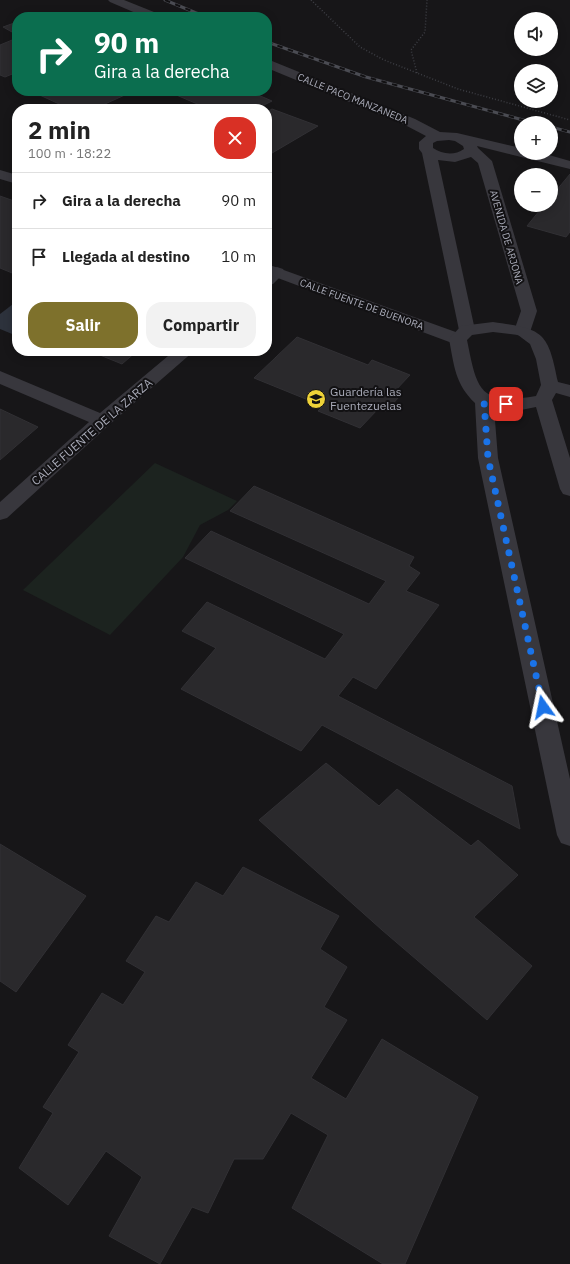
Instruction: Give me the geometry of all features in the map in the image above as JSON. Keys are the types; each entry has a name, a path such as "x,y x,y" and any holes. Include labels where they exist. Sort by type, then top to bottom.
{"street":[{"path":"114,0 143,12"},
{"name":"CALLE PACO MANZANEDA","path":"272,65 410,122 438,136"},
{"path":"514,151 467,144 451,136 438,136 426,142 425,147 428,151 462,334 465,376 472,390 484,401 516,405 546,392 570,391"},
{"path":"428,151 438,156 450,158 462,156 467,144"},
{"name":"AVENIDA DE ARJONA","path":"467,144 485,161 529,311 523,331"},
{"path":"552,160 570,165"},
{"path":"0,174 12,178"},
{"name":"CALLE FUENTE DE BUENORA","path":"272,275 462,334"},
{"path":"462,334 493,327 523,331 538,341 545,359 546,392 570,489"},
{"name":"CALLE FUENTE DE LA ZARZA","path":"0,513 102,421 179,356"},
{"path":"0,377 102,421"},
{"path":"484,401 488,458 570,835"}],"path":[{"path":"311,0 360,47 384,60 458,89 570,120"},
{"path":"417,73 411,50 425,32 428,0"}],"shaded area":[{"path":"12,305 12,334 0,329 0,314"},
{"path":"155,463 237,501 228,510 200,525 183,557 110,635 23,590"}],"building":[{"path":"12,24 12,32 3,27"},
{"path":"12,40 12,74 5,77 0,75 0,45"},
{"path":"42,96 123,96 105,104 59,104"},
{"path":"179,96 260,96 272,101 266,104 197,104"},
{"path":"272,109 318,126 272,153"},
{"path":"570,174 570,232 566,237 527,226 538,212 558,212 558,189"},
{"path":"0,196 12,200 12,273 0,268"},
{"name":"Guardería las Fuentezuelas","path":"297,337 368,365 372,360 410,375 393,393 400,396 386,411 379,408 360,428 318,411 323,406 254,378"},
{"path":"102,356 131,356 122,364"},
{"path":"0,409 38,427 0,460"},
{"path":"254,486 414,557 409,566 420,573 406,591 439,605 376,689 353,677 338,696 512,786 520,829 322,725 301,751 181,689 216,648 182,631 207,602 325,659 344,634 185,558 211,531 369,604 386,581 230,511"},
{"path":"326,763 379,806 397,789 471,846 478,840 518,875 474,917 532,966 487,1020 382,930 259,820"},
{"path":"0,844 86,896 16,992 0,981"},
{"path":"243,867 339,916 320,949 347,967 324,1007 347,1020 311,1078 346,1099 382,1039 478,1097 405,1264 383,1264 292,1208 328,1135 291,1113 263,1159 234,1159 208,1213 192,1207 160,1264 109,1236 142,1177 106,1151 68,1205 19,1168 53,1113 43,1107 79,1052 68,1045 102,993 123,1005 145,972 126,961 156,916 169,922 196,882 223,896"}],"railway":[{"path":"165,0 194,12"},
{"path":"272,44 366,77 514,118"},
{"path":"558,129 570,132"}],"place":[{"name":"Guardería las Fuentezuelas","path":"316,399"}],"route":[{"path":"506,404 484,401 488,458 543,707"}]}
